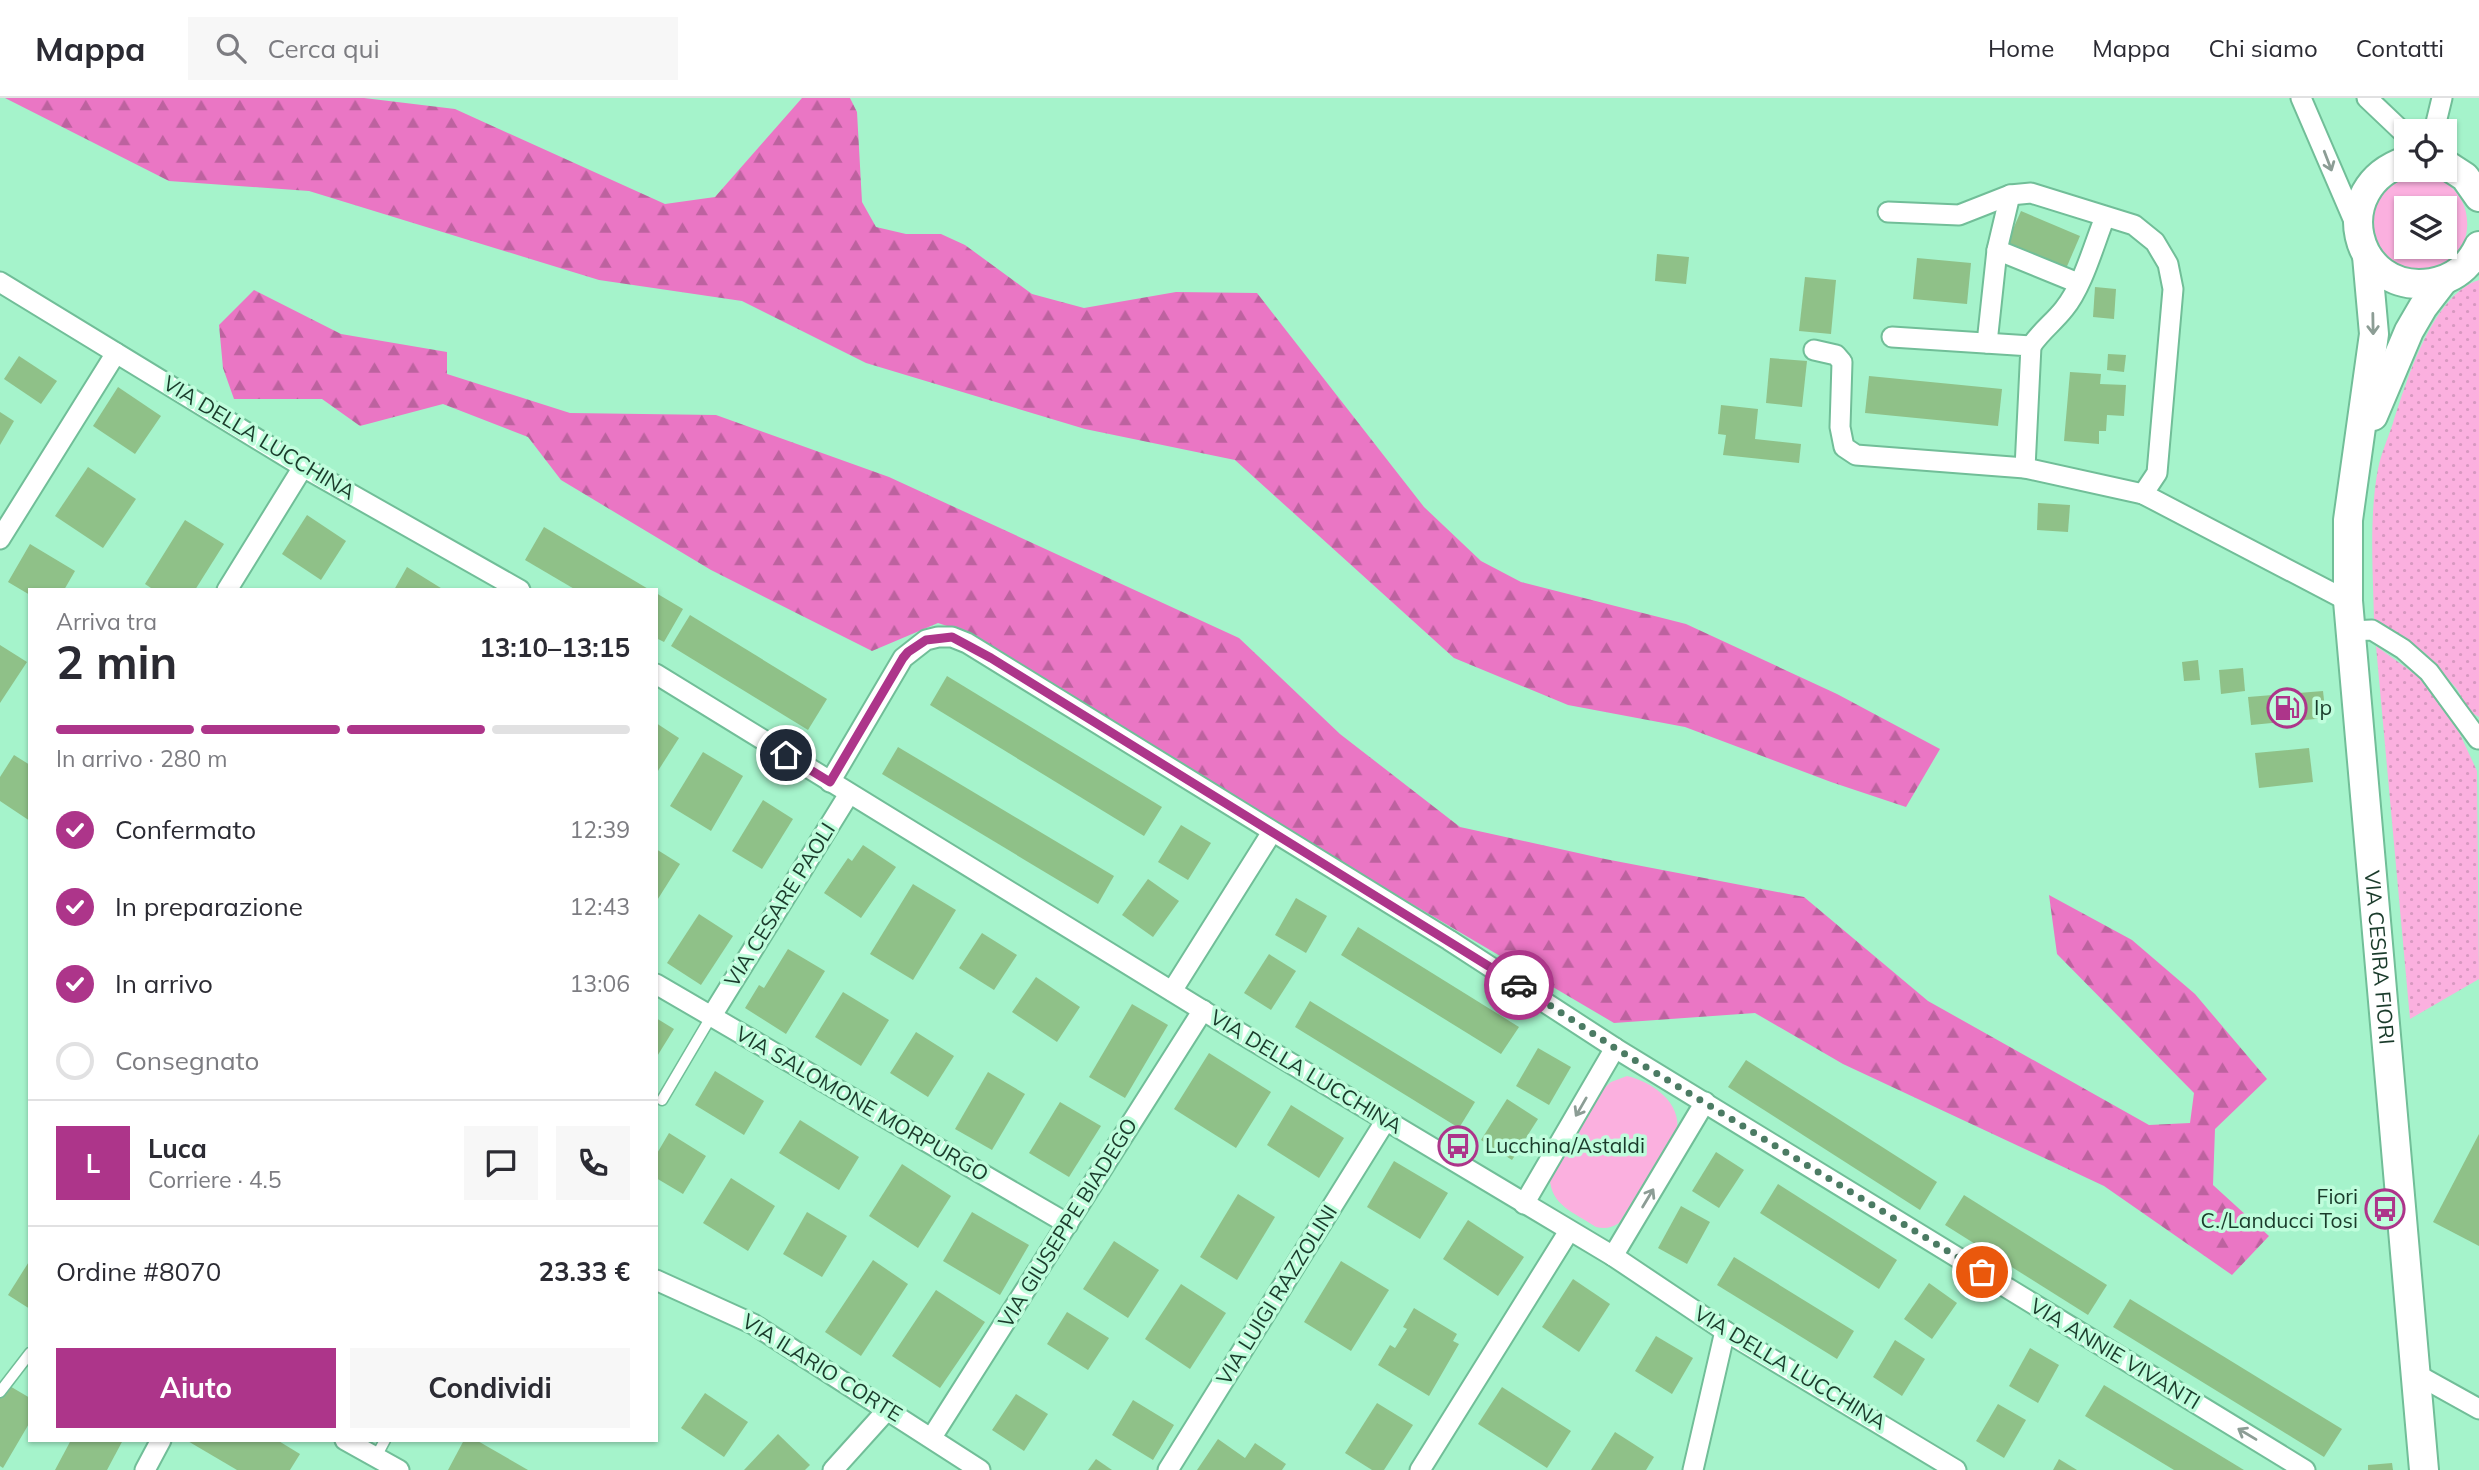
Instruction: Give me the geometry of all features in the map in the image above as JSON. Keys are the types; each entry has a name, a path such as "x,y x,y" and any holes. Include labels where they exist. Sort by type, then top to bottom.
{"street":[{"path":"2301,98 2357,228"},
{"path":"2367,98 2394,124"},
{"path":"2437,119 2442,98"},
{"path":"2357,228 2362,196 2385,170 2394,166"},
{"path":"1888,212 1959,215 2010,195 2031,194 2134,225 2155,242 2168,264 2173,289 2157,473 2143,494"},
{"path":"1986,343 1997,250 2010,195"},
{"path":"2025,468 2031,346 2042,329 2065,308 2078,284 2105,217"},
{"name":"VIA CESIRA FIORI","path":"2357,228 2367,256 2374,334 2348,520 2348,601 2424,1470"},
{"path":"1997,250 2078,284"},
{"path":"2367,256 2386,275 2402,282 2422,284 2467,263"},
{"name":"VIA CESIRA FIORI","path":"2360,447 2409,331 2423,307 2467,263"},
{"name":"VIA DELLA LUCCHINA","path":"0,282 500,584"},
{"path":"1892,337 2031,346"},
{"path":"1814,350 1836,355 1842,362 1840,427 1844,447 1856,455 2025,468 2143,494 2348,601"},
{"path":"0,539 116,353"},
{"path":"228,588 303,467"},
{"path":"2350,631 2372,630 2403,649 2429,672 2479,743"},
{"name":"VIA ANNIE VIVANTI","path":"830,782 903,658 926,640 952,637 979,650 1460,947 1615,1048 2305,1470"},
{"name":"VIA DELLA LUCCHINA","path":"658,675 1203,1010 1613,1256 1725,1331 1956,1470"},
{"name":"VIA CESARE PAOLI","path":"711,1017 849,794"},
{"path":"1172,991 1272,832"},
{"name":"VIA SALOMONE MORPURGO","path":"658,985 1068,1224"},
{"name":"VIA GIUSEPPE BIADEGO","path":"932,1437 1203,1010"},
{"path":"1524,1204 1615,1048"},
{"path":"1613,1256 1704,1102"},
{"name":"VIA LUIGI RAZZOLINI","path":"1168,1470 1386,1120"},
{"path":"1420,1470 1569,1230"},
{"name":"VIA ILARIO CORTE","path":"658,1281 743,1318 980,1470"},
{"path":"1693,1470 1725,1331"},
{"path":"2416,1374 2479,1409"},
{"path":"833,1470 888,1409"},
{"path":"145,1470 160,1442"},
{"path":"349,1442 399,1470"}],"lane":[{"path":"662,1100 711,1017"},
{"path":"0,1392 28,1356"}],"shaded area":[{"path":"2398,182 2443,182 2453,189 2461,200 2466,212 2467,225 2465,238 2457,254 2457,196 2394,196 2394,259 2452,260 2434,269 2413,270 2398,266 2382,252 2374,236 2372,214 2381,195"},
{"path":"2479,280 2479,717 2470,712 2457,689 2425,653 2374,620 2372,544 2373,505 2379,463 2414,363 2435,320 2448,303 2462,289"},
{"path":"2376,646 2419,677 2459,732 2477,771 2479,979 2410,1019"},
{"path":"1627,1076 1646,1083 1664,1095 1675,1112 1677,1132 1619,1223 1608,1228 1596,1227 1559,1202 1551,1187 1550,1178 1601,1091 1611,1082"}],"green space":[{"path":"5,98 364,98 455,109 665,204 715,197 802,98 850,98 857,112 862,202 876,227 906,234 941,234 965,245 1032,294 1084,308 1176,292 1257,293 1424,507 1481,561 1521,582 1686,624 1837,694 1940,749 1906,807 1685,727 1568,705 1454,658 1235,460 1085,429 866,363 742,301 599,280 309,191 169,181"},
{"path":"254,290 341,334 447,352 447,374 570,413 716,415 889,477 1239,638 1340,734 1460,827 1605,859 1804,897 1928,1001 2149,1125 2190,1123 2194,1093 2057,954 2049,895 2132,940 2195,994 2267,1079 2215,1129 2213,1185 2269,1236 2232,1275 2104,1186 1843,1064 1755,1013 1614,1023 1222,792 965,632 938,623 872,651 711,570 561,480 528,437 443,404 360,426 322,399 234,399 223,368 219,325"}],"building":[{"path":"2021,211 2080,236 2065,271 2006,245"},
{"path":"1657,254 1689,257 1686,284 1655,281"},
{"path":"1917,258 1971,263 1967,304 1913,299"},
{"path":"1805,277 1836,280 1831,334 1799,331"},
{"path":"2095,287 2116,289 2114,319 2093,317"},
{"path":"2108,354 2126,355 2124,372 2107,370"},
{"path":"19,356 57,381 41,404 4,379"},
{"path":"1770,358 1807,361 1802,407 1766,403"},
{"path":"2070,372 2101,374 2100,384 2126,385 2124,416 2107,415 2106,431 2099,431 2099,444 2064,441"},
{"path":"1869,376 2002,389 1998,426 1865,413"},
{"path":"118,387 161,416 135,454 93,426"},
{"path":"1721,405 1758,409 1755,439 1801,444 1799,463 1723,455 1726,435 1718,434"},
{"path":"0,412 14,421 0,445"},
{"path":"88,467 136,499 103,548 55,516"},
{"path":"2038,503 2070,505 2068,532 2037,530"},
{"path":"307,515 346,541 321,580 282,554"},
{"path":"185,520 224,544 196,588 151,588 145,584"},
{"path":"544,527 647,588 573,588 525,560"},
{"path":"30,544 75,571 65,588 28,588 28,594 8,582"},
{"path":"407,567 441,588 395,588"},
{"path":"658,594 683,609 664,642 658,639"},
{"path":"690,615 827,699 808,730 671,646"},
{"path":"0,645 27,662 0,703"},
{"path":"2198,660 2200,680 2184,681 2182,662"},
{"path":"2243,668 2245,691 2221,694 2219,670"},
{"path":"947,676 1162,807 1144,836 930,705"},
{"name":"Ip","path":"2323,691 2326,718 2251,725 2248,697"},
{"path":"658,724 679,738 658,771"},
{"path":"898,747 1114,876 1098,904 882,774"},
{"path":"2309,748 2313,782 2259,788 2255,753"},
{"path":"703,752 743,776 711,831 670,806"},
{"path":"14,755 28,764 28,820 0,801 0,777"},
{"path":"763,800 793,819 762,869 732,851"},
{"path":"1181,825 1211,843 1188,880 1158,862"},
{"path":"863,845 896,867 861,918 824,893 848,858 852,861"},
{"path":"658,850 680,864 658,899"},
{"path":"1148,879 1179,901 1153,937 1122,915"},
{"path":"913,884 956,910 913,980 870,954"},
{"path":"1296,898 1327,916 1306,953 1275,935"},
{"path":"699,914 733,936 701,985 667,963"},
{"path":"1358,927 1519,1027 1501,1054 1341,955"},
{"path":"982,933 1017,955 994,990 959,968"},
{"path":"788,949 825,971 786,1034 745,1008 759,985 764,988"},
{"path":"1269,954 1296,971 1271,1010 1244,993"},
{"path":"1036,977 1080,1007 1057,1042 1012,1012"},
{"path":"843,992 889,1020 861,1066 815,1037"},
{"path":"1310,1001 1475,1102 1459,1128 1295,1027"},
{"path":"1132,1004 1168,1025 1125,1098 1089,1077"},
{"path":"658,1019 674,1029 658,1055"},
{"path":"916,1032 954,1056 928,1097 890,1073"},
{"path":"1538,1048 1571,1067 1549,1105 1516,1086"},
{"path":"1209,1053 1271,1092 1236,1148 1174,1109"},
{"path":"1746,1060 1937,1182 1920,1210 1728,1087"},
{"path":"715,1071 764,1101 744,1135 695,1105"},
{"path":"988,1072 1025,1094 992,1150 955,1129"},
{"path":"1507,1099 1538,1119 1512,1160 1481,1140"},
{"path":"1060,1102 1101,1126 1069,1177 1029,1153"},
{"path":"1291,1105 1344,1138 1319,1178 1267,1145"},
{"path":"800,1120 859,1157 839,1190 779,1153"},
{"path":"669,1133 706,1156 683,1194 658,1179 658,1152"},
{"path":"2479,1134 2479,1246 2433,1222"},
{"path":"1716,1152 1744,1170 1719,1208 1692,1191"},
{"path":"1394,1161 1448,1193 1420,1239 1367,1207"},
{"path":"902,1164 951,1196 918,1248 869,1216"},
{"path":"731,1178 775,1206 748,1251 703,1223"},
{"path":"1778,1184 1897,1260 1879,1289 1760,1213"},
{"path":"1238,1194 1275,1217 1237,1280 1200,1257"},
{"path":"1964,1195 2107,1285 2088,1315 1945,1225"},
{"path":"1681,1206 1710,1222 1687,1264 1658,1248"},
{"path":"807,1212 847,1236 822,1277 783,1254"},
{"path":"972,1212 1029,1245 1000,1295 943,1261"},
{"path":"1468,1220 1524,1257 1498,1296 1443,1259"},
{"path":"1114,1241 1159,1270 1128,1318 1083,1289"},
{"path":"1734,1257 1854,1331 1837,1359 1717,1285"},
{"path":"873,1260 908,1284 861,1356 825,1332"},
{"path":"1341,1261 1389,1290 1351,1351 1304,1322"},
{"path":"28,1263 28,1308 8,1295"},
{"path":"1573,1279 1610,1304 1579,1352 1542,1327"},
{"path":"1929,1283 1957,1303 1932,1339 1904,1319"},
{"path":"1181,1284 1226,1313 1190,1369 1145,1339"},
{"path":"936,1290 985,1322 940,1388 892,1356"},
{"path":"2130,1299 2342,1429 2324,1457 2113,1327"},
{"path":"1414,1308 1457,1334 1453,1341 1459,1344 1429,1396 1378,1365 1390,1345 1395,1348 1407,1329 1403,1327"},
{"path":"1067,1312 1109,1338 1088,1370 1047,1344"},
{"path":"1656,1336 1693,1358 1672,1394 1635,1371"},
{"path":"1895,1340 1925,1359 1902,1396 1873,1377"},
{"path":"2030,1348 2059,1365 2038,1403 2009,1386"},
{"path":"8,1385 28,1397 28,1425 3,1468 0,1466 0,1398"},
{"path":"2104,1385 2244,1470 2174,1470 2085,1416"},
{"path":"1502,1387 1571,1431 1547,1468 1478,1424"},
{"path":"705,1393 748,1422 724,1457 681,1428"},
{"path":"1016,1394 1048,1414 1024,1451 992,1430"},
{"path":"1133,1400 1174,1425 1153,1460 1112,1435"},
{"path":"1377,1403 1413,1425 1384,1470 1372,1470 1345,1453"},
{"path":"1998,1404 2026,1420 2004,1458 1976,1441"},
{"path":"1615,1432 1654,1457 1646,1470 1591,1470"},
{"path":"778,1434 810,1465 805,1470 744,1470"},
{"path":"1218,1439 1245,1458 1255,1443 1286,1464 1282,1470 1197,1470"},
{"path":"70,1442 122,1442 107,1470 55,1470"},
{"path":"189,1442 280,1442 300,1454 290,1470 237,1470"},
{"path":"463,1442 479,1442 528,1470 448,1470"},
{"path":"1096,1459 1112,1470 1088,1470"},
{"path":"2059,1459 2077,1470 2053,1470"},
{"path":"2392,1463 2393,1470 2368,1470 2368,1465"}],"way so far":[{"path":"1519,985 1615,1048 1982,1272"}],"place":[{"name":"Ip","path":"2287,708"},
{"name":"Lucchina/Astaldi","path":"1458,1146"},
{"name":"Fiori C./Landucci Tosi","path":"2385,1209"}],"route":[{"path":"786,755 830,782 908,652 926,640 952,637 967,643 1519,985"}]}
